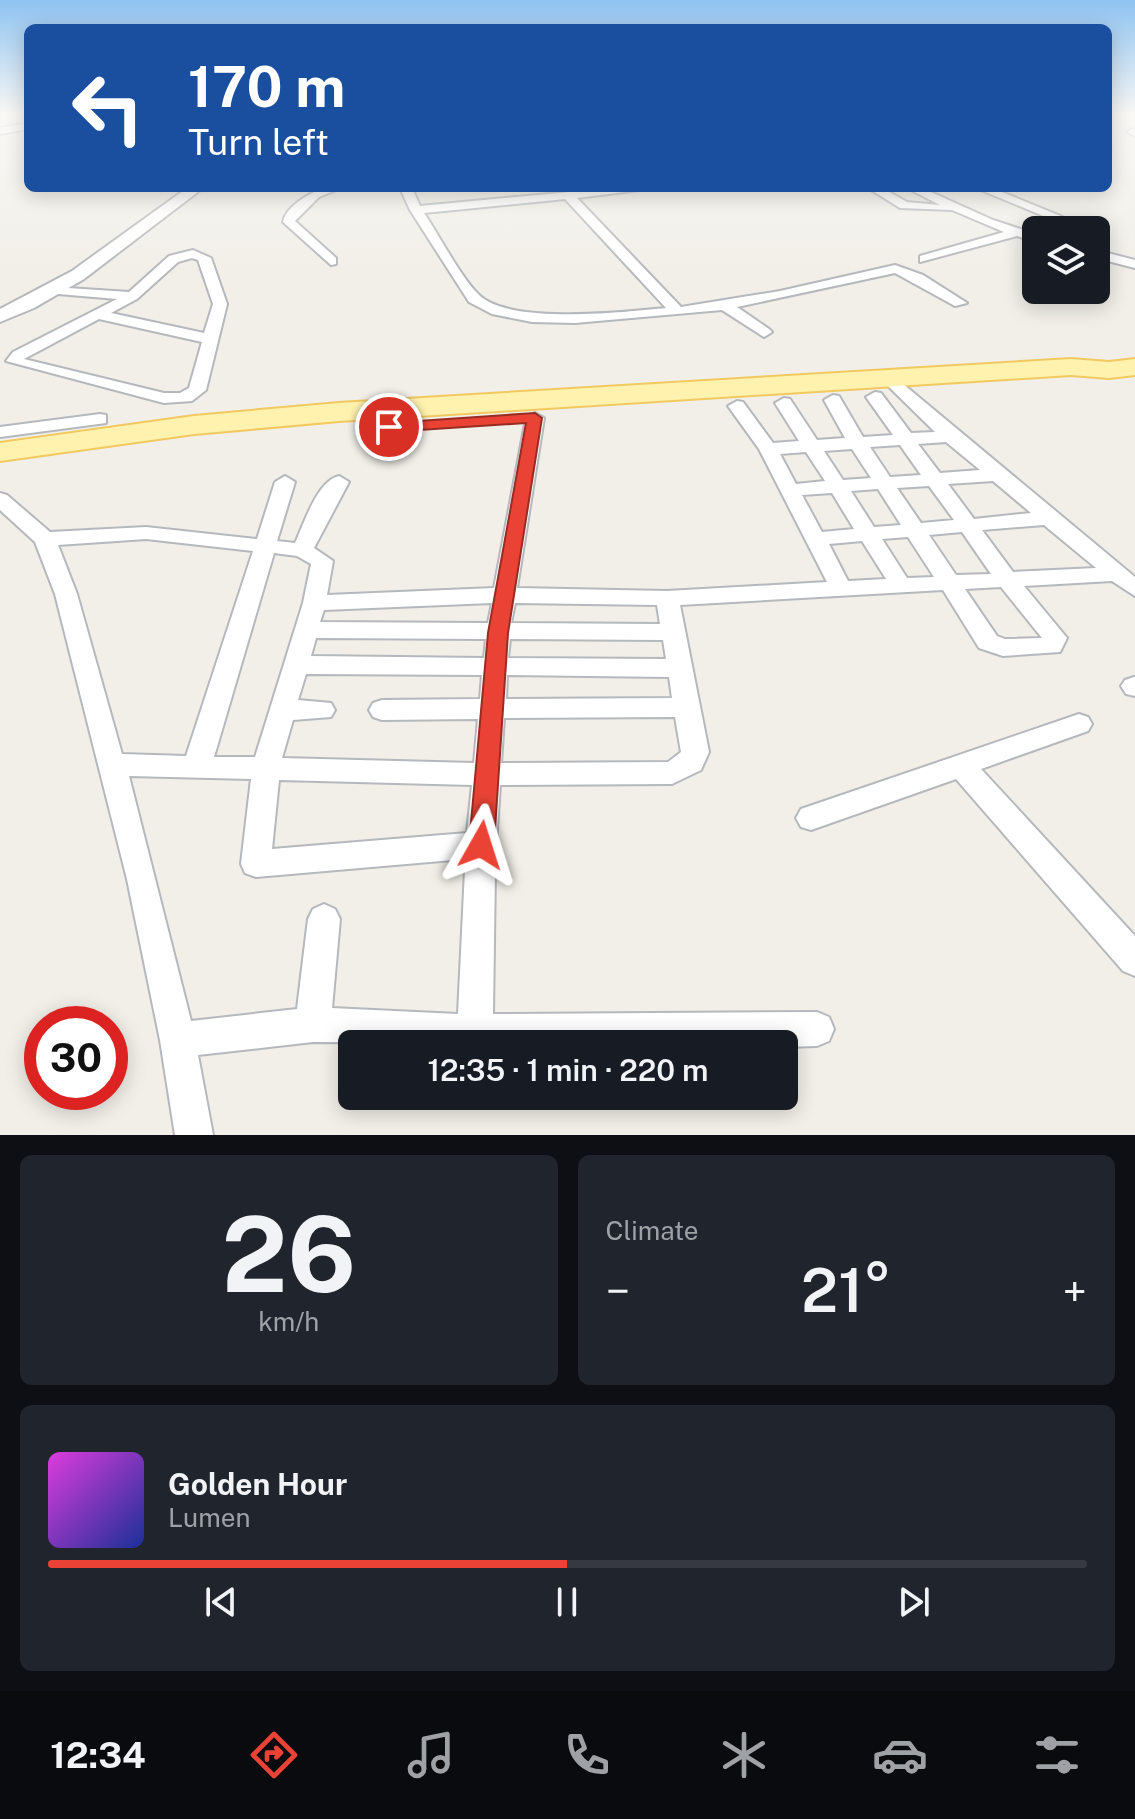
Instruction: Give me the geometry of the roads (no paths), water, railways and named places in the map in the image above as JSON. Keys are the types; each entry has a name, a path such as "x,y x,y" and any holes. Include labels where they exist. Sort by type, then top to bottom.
{"main road":[{"path":"0,452 194,425 339,412 1074,382 1094,380 1122,368"},
{"path":"0,470 169,443 833,400 891,390"}],"street":[{"path":"0,316 58,290 191,192"},
{"path":"324,192 315,195 289,217 289,222 331,261"},
{"path":"408,192 416,210 474,299 492,311 579,319 727,307 896,269 960,303"},
{"path":"416,210 594,192"},
{"path":"882,192 911,207 956,209"},
{"path":"921,192 1002,228 1022,234"},
{"path":"992,192 1057,217 1002,228"},
{"path":"568,196 678,312"},
{"path":"925,259 1017,232"},
{"path":"194,252 204,258 220,304 197,390 178,401 14,361 19,355 97,314 132,296 175,256 194,252"},
{"path":"1110,258 1135,264"},
{"path":"58,290 132,296"},
{"path":"727,307 764,332"},
{"path":"97,314 209,339"},
{"path":"891,390 1135,589"},
{"path":"833,400 857,442 993,645 1003,648 1051,646 1055,638 1008,581 904,439 891,390"},
{"path":"784,403 835,487 902,587"},
{"path":"737,406 768,449 842,590"},
{"path":"45,539 146,533 302,550 322,561 314,603 266,767 256,864 481,845 498,633 535,418"},
{"path":"0,432 100,419"},
{"path":"768,449 950,436"},
{"path":"789,490 996,475"},
{"path":"197,766 285,482"},
{"path":"302,550 328,497 339,482"},
{"path":"0,499 45,539 66,594 112,765 178,1040 194,1135"},
{"path":"814,539 1050,518"},
{"path":"314,603 505,595 667,598 1117,574"},
{"path":"112,765 488,774 672,773 691,762 695,752 667,598"},
{"path":"305,630 673,632"},
{"path":"295,665 678,668"},
{"path":"382,710 685,707"},
{"path":"281,710 322,710"},
{"path":"811,818 1079,724"},
{"path":"962,767 1135,960"},
{"path":"475,1030 480,870"},
{"path":"313,1025 324,919"},
{"path":"178,1040 313,1025 429,1030"},
{"path":"703,1030 817,1029"}]}
